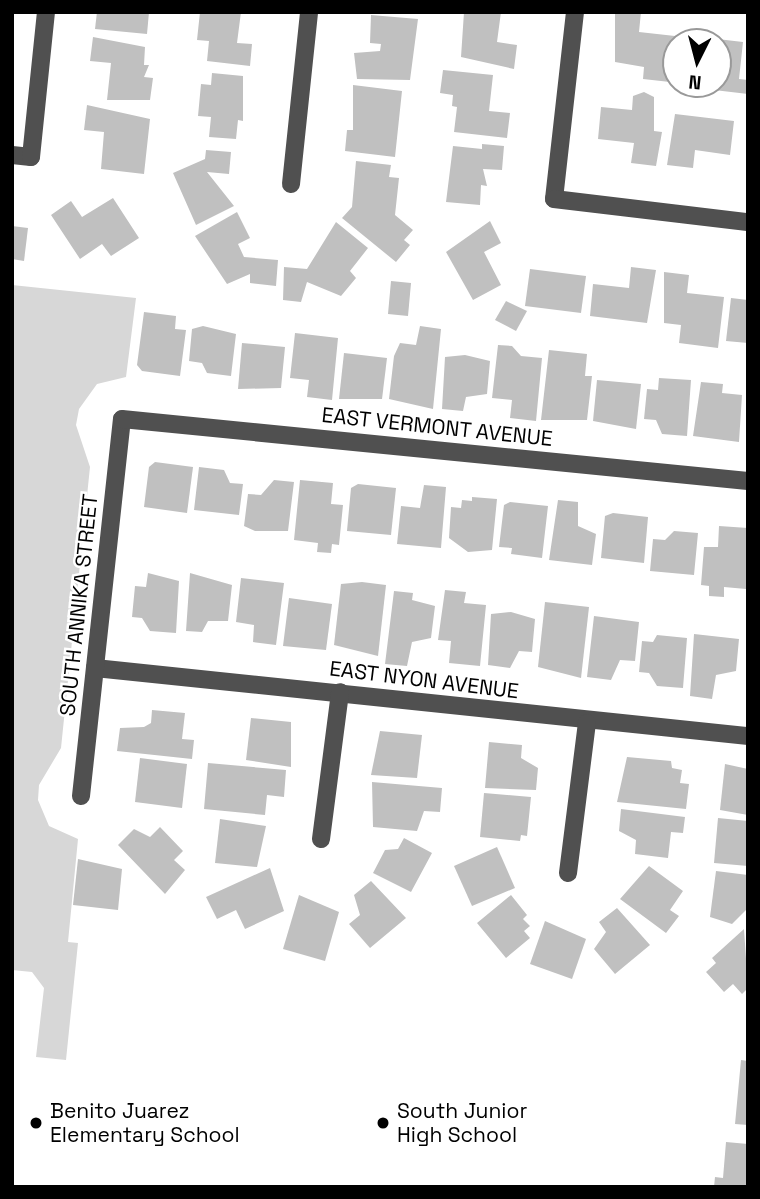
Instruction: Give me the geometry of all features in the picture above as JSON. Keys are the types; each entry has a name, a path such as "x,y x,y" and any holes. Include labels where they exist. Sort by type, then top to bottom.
{"street":[{"path":"12,155 31,157 46,12"},
{"path":"290,184 309,12"},
{"path":"575,12 554,200 748,222"},
{"name":"EAST VERMONT AVENUE","path":"122,419 748,481"},
{"name":"SOUTH ANNIKA STREET","path":"81,796 122,419"},
{"name":"EAST NYON AVENUE","path":"95,668 340,692 587,723 748,736"},
{"path":"321,839 340,692"},
{"path":"568,873 587,723"}],"shaded area":[{"path":"12,285 136,298 126,377 97,384 79,409 76,425 90,467 61,748 39,785 38,800 49,826 78,839 68,942 78,943 66,1060 36,1057 44,988 32,972 12,970"}],"building":[{"path":"97,12 149,12 147,34 95,29"},
{"path":"200,12 241,12 237,43 252,44 250,66 207,61 209,41 197,40"},
{"path":"464,12 501,12 497,42 517,45 514,69 461,57"},
{"path":"615,12 641,12 639,32 662,35 662,81 643,79 644,67 615,62"},
{"path":"371,15 418,19 410,80 357,79 354,53 380,51 381,44 370,43"},
{"path":"93,37 145,47 144,65 149,65 144,77 153,78 150,100 107,100 111,63 90,61"},
{"path":"732,41 743,42 739,79 748,80 748,94 732,92"},
{"path":"443,70 493,75 489,111 510,113 507,138 454,132 457,107 452,106 453,95 440,93"},
{"path":"212,73 243,76 243,121 238,120 236,139 209,137 211,117 198,116 201,84 211,85"},
{"path":"353,85 402,91 395,157 345,151 347,130 353,130"},
{"path":"644,92 654,97 654,131 662,132 656,166 631,163 634,143 598,139 601,107 632,110 633,96"},
{"path":"87,105 150,119 144,174 101,169 104,132 84,130"},
{"path":"675,114 734,121 730,155 695,150 693,168 667,165"},
{"path":"482,144 504,146 502,170 483,169 487,186 481,185 480,205 446,202 453,146 482,149"},
{"path":"206,150 231,152 229,174 207,172 234,206 196,225 173,173 205,159"},
{"path":"356,161 391,165 389,177 399,178 395,215 413,230 404,240 410,245 396,262 342,218 352,207"},
{"path":"113,198 139,238 111,256 102,244 80,259 51,215 71,201 82,217"},
{"path":"237,212 250,238 238,244 244,257 278,260 276,286 250,283 250,274 227,284 195,236"},
{"path":"490,221 501,243 484,252 501,285 473,300 446,252"},
{"path":"336,222 368,248 350,271 356,278 341,296 307,282 301,302 283,300 284,267 307,269"},
{"path":"12,226 28,228 24,261 12,259"},
{"path":"631,267 656,270 647,323 590,316 593,284 629,288"},
{"path":"530,269 586,276 581,313 525,306"},
{"path":"664,272 689,275 687,293 724,297 718,348 679,343 681,325 664,323"},
{"path":"391,281 411,283 408,316 388,314"},
{"path":"731,298 748,300 748,343 726,341"},
{"path":"506,301 527,311 516,331 495,320"},
{"path":"144,312 176,316 175,329 186,330 180,376 142,371 137,365"},
{"path":"203,326 236,334 231,376 207,373 202,363 189,361 192,329"},
{"path":"420,326 441,329 433,409 389,399 394,356 400,343 416,345"},
{"path":"295,333 338,338 332,400 307,397 309,380 290,378"},
{"path":"242,343 285,347 281,388 238,389"},
{"path":"498,345 512,346 521,356 542,358 536,421 510,418 512,400 492,398"},
{"path":"549,350 587,354 585,376 592,376 587,420 541,420"},
{"path":"344,353 387,358 382,399 339,399"},
{"path":"465,355 490,361 487,394 466,397 463,411 442,409 445,357"},
{"path":"659,378 691,380 687,436 662,434 656,420 644,419 647,389 658,390"},
{"path":"597,380 641,384 636,429 593,421"},
{"path":"701,382 723,384 722,393 742,395 739,442 693,436"},
{"path":"155,462 193,467 187,513 144,507 149,467"},
{"path":"199,467 224,470 230,483 243,484 239,515 194,510"},
{"path":"274,480 294,482 288,531 255,531 244,526 248,494 261,495"},
{"path":"300,480 333,483 331,504 343,505 339,545 332,544 331,553 317,552 318,543 294,540"},
{"path":"358,484 396,488 391,535 347,531 351,488"},
{"path":"424,485 446,487 441,548 397,544 401,506 420,508"},
{"path":"472,497 497,499 492,550 468,552 449,538 451,507 461,508 462,500 472,501"},
{"path":"558,500 578,502 578,526 596,534 592,565 549,560"},
{"path":"510,502 548,506 542,558 511,554 512,548 499,547 504,505"},
{"path":"613,513 648,517 644,563 601,558 605,516"},
{"path":"719,526 748,528 746,589 724,587 724,597 709,596 709,586 701,585 704,547 718,547"},
{"path":"674,531 698,533 694,575 650,571 653,539 665,540"},
{"path":"148,573 179,581 176,633 150,631 142,618 132,617 135,586 146,587"},
{"path":"190,573 232,585 228,621 208,621 202,632 186,631"},
{"path":"241,578 284,583 276,645 253,642 254,625 236,622"},
{"path":"362,582 386,585 378,656 334,645 341,584"},
{"path":"445,590 466,592 464,603 486,605 480,666 449,663 451,641 438,640"},
{"path":"394,591 413,593 412,600 435,606 431,638 412,642 407,666 385,664"},
{"path":"289,598 332,604 326,650 283,646"},
{"path":"545,602 589,607 581,678 538,667"},
{"path":"511,612 535,619 532,652 519,651 510,668 488,665 491,614"},
{"path":"594,616 639,622 635,661 620,660 611,680 587,677"},
{"path":"694,634 739,639 736,671 716,675 712,699 690,696"},
{"path":"657,635 687,638 683,688 657,686 649,673 639,672 642,641 653,642"},
{"path":"152,710 185,713 182,739 194,740 192,759 117,751 120,728 144,727 151,723"},
{"path":"251,718 291,722 291,767 246,760"},
{"path":"380,731 422,735 417,778 371,775"},
{"path":"489,742 522,745 521,758 538,768 536,790 485,788"},
{"path":"627,757 671,761 672,768 682,770 680,783 689,784 686,809 617,802"},
{"path":"140,758 187,764 182,808 135,802"},
{"path":"208,763 286,770 284,797 267,795 265,815 204,809"},
{"path":"725,764 748,769 748,815 720,810"},
{"path":"372,782 442,788 440,812 424,811 417,831 373,827"},
{"path":"484,793 531,797 527,836 521,835 520,841 480,837"},
{"path":"621,809 685,817 683,833 671,832 668,858 635,854 636,840 619,831"},
{"path":"718,818 748,821 748,866 714,863"},
{"path":"220,819 266,826 257,867 215,863"},
{"path":"160,827 183,851 174,860 185,870 165,894 118,845 134,829 150,837"},
{"path":"404,838 432,853 411,892 373,873 385,850 398,849"},
{"path":"497,847 515,888 472,906 454,866"},
{"path":"78,859 122,869 118,910 73,905"},
{"path":"649,866 683,891 670,910 679,916 666,933 620,899"},
{"path":"270,868 284,911 245,929 236,910 217,919 206,897"},
{"path":"716,871 748,875 748,908 732,924 710,917"},
{"path":"371,881 406,918 370,948 349,924 360,915 354,895"},
{"path":"299,895 339,912 325,961 283,949"},
{"path":"511,895 527,915 523,919 530,926 524,931 530,938 506,958 477,923"},
{"path":"617,908 650,945 615,974 594,949 606,932 599,922"},
{"path":"545,921 586,939 572,979 530,964"},
{"path":"744,929 748,988 742,994 733,984 724,992 706,972 716,963 712,958"},
{"path":"741,1060 748,1061 748,1125 735,1124"},
{"path":"726,1142 748,1144 748,1187 714,1187 715,1177 723,1178"}],"place":[{"name":"Benito Juarez Elementary School","path":"36,1123"},
{"name":"South Junior High School","path":"383,1123"}]}
